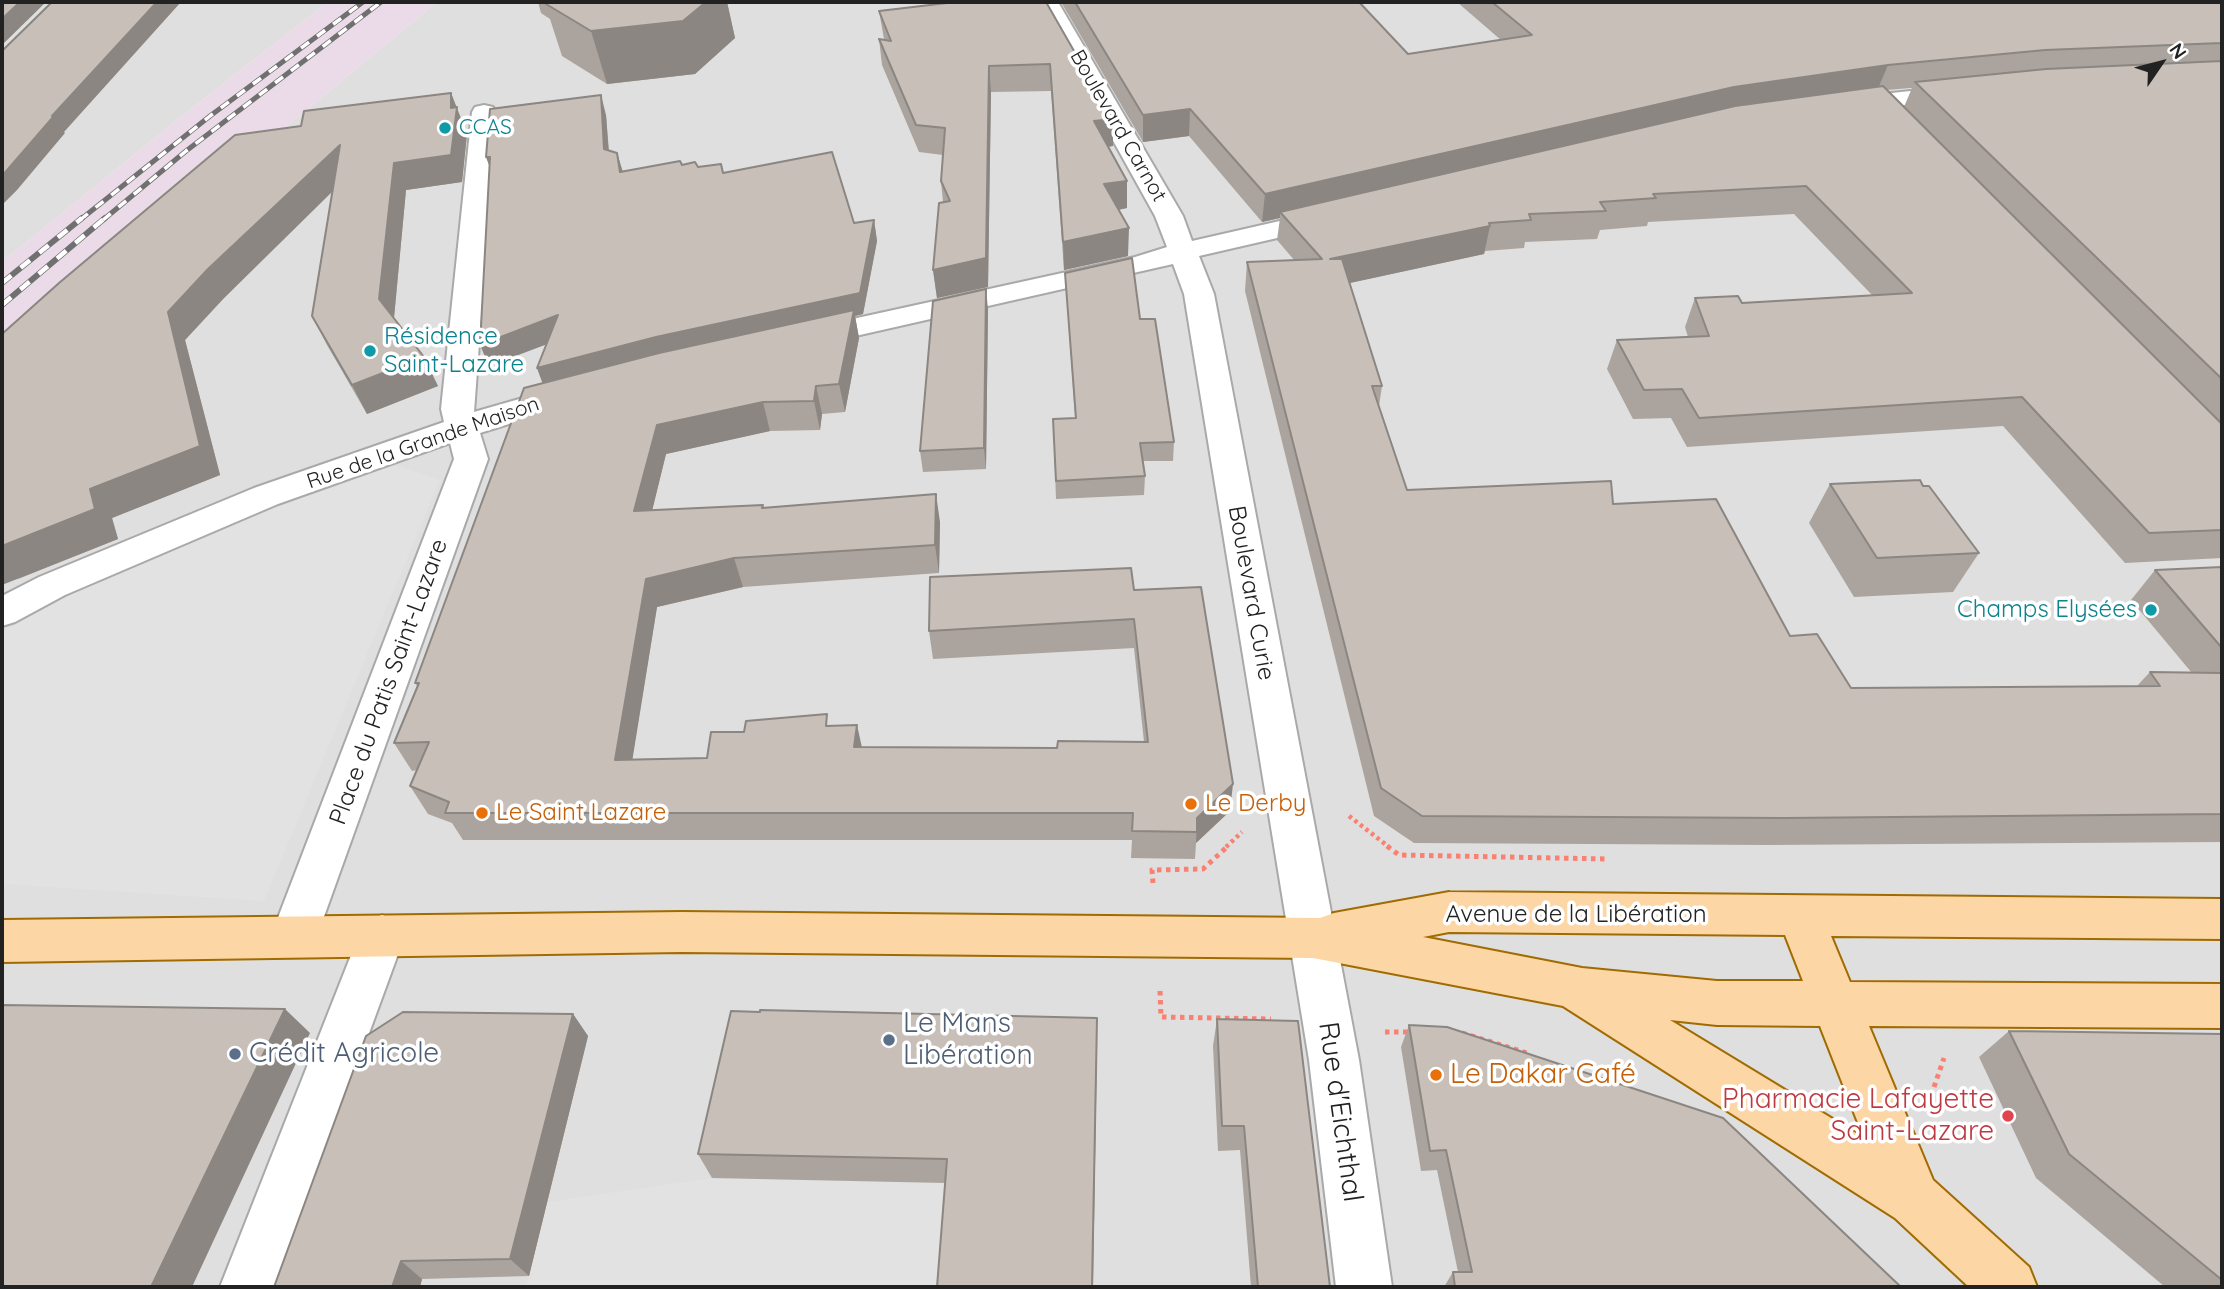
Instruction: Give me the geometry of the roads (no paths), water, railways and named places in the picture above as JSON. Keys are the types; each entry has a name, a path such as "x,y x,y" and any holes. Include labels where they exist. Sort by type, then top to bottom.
{"main road":[{"name":"Avenue de la Libération","path":"1313,937 1448,912 2222,919"},
{"path":"1800,915 1914,1199"},
{"path":"2,941 682,932 1313,937 1573,986 1717,1003 2222,1006"},
{"path":"1573,986 1914,1199 2009,1287"}],"street":[{"name":"Boulevard Carnot","path":"1047,2 1169,216 1184,251"},
{"path":"1820,109 1980,91"},
{"path":"1877,101 1901,126"},
{"name":"Place du Patis Saint-Lazare","path":"294,936 471,459 457,410 484,112"},
{"path":"783,344 1142,264 1184,251 1354,212"},
{"name":"Boulevard Curie","path":"1184,251 1199,294 1313,937"},
{"name":"Rue de la Grande Maison","path":"2,612 52,586 266,496 515,409 596,388"},
{"path":"248,1287 382,935"},
{"name":"Rue d'Eichthal","path":"1313,937 1334,1060 1364,1287"}],"railway":[{"path":"80,220 210,116 363,2"},
{"path":"103,220 186,151 381,2"},
{"path":"2,283 82,218"},
{"path":"2,305 105,218"}],"place":[{"name":"CCAS","path":"445,128"},
{"name":"Résidence Saint-Lazare","path":"370,351"},
{"name":"Champs Elysées","path":"2151,610"},
{"name":"Le Derby","path":"1191,804"},
{"name":"Le Saint Lazare","path":"482,813"},
{"name":"Le Mans Libération","path":"889,1040"},
{"name":"Crédit Agricole","path":"235,1054"},
{"name":"Le Dakar Café","path":"1436,1075"},
{"name":"Pharmacie Lafayette Saint-Lazare","path":"2008,1116"}]}
